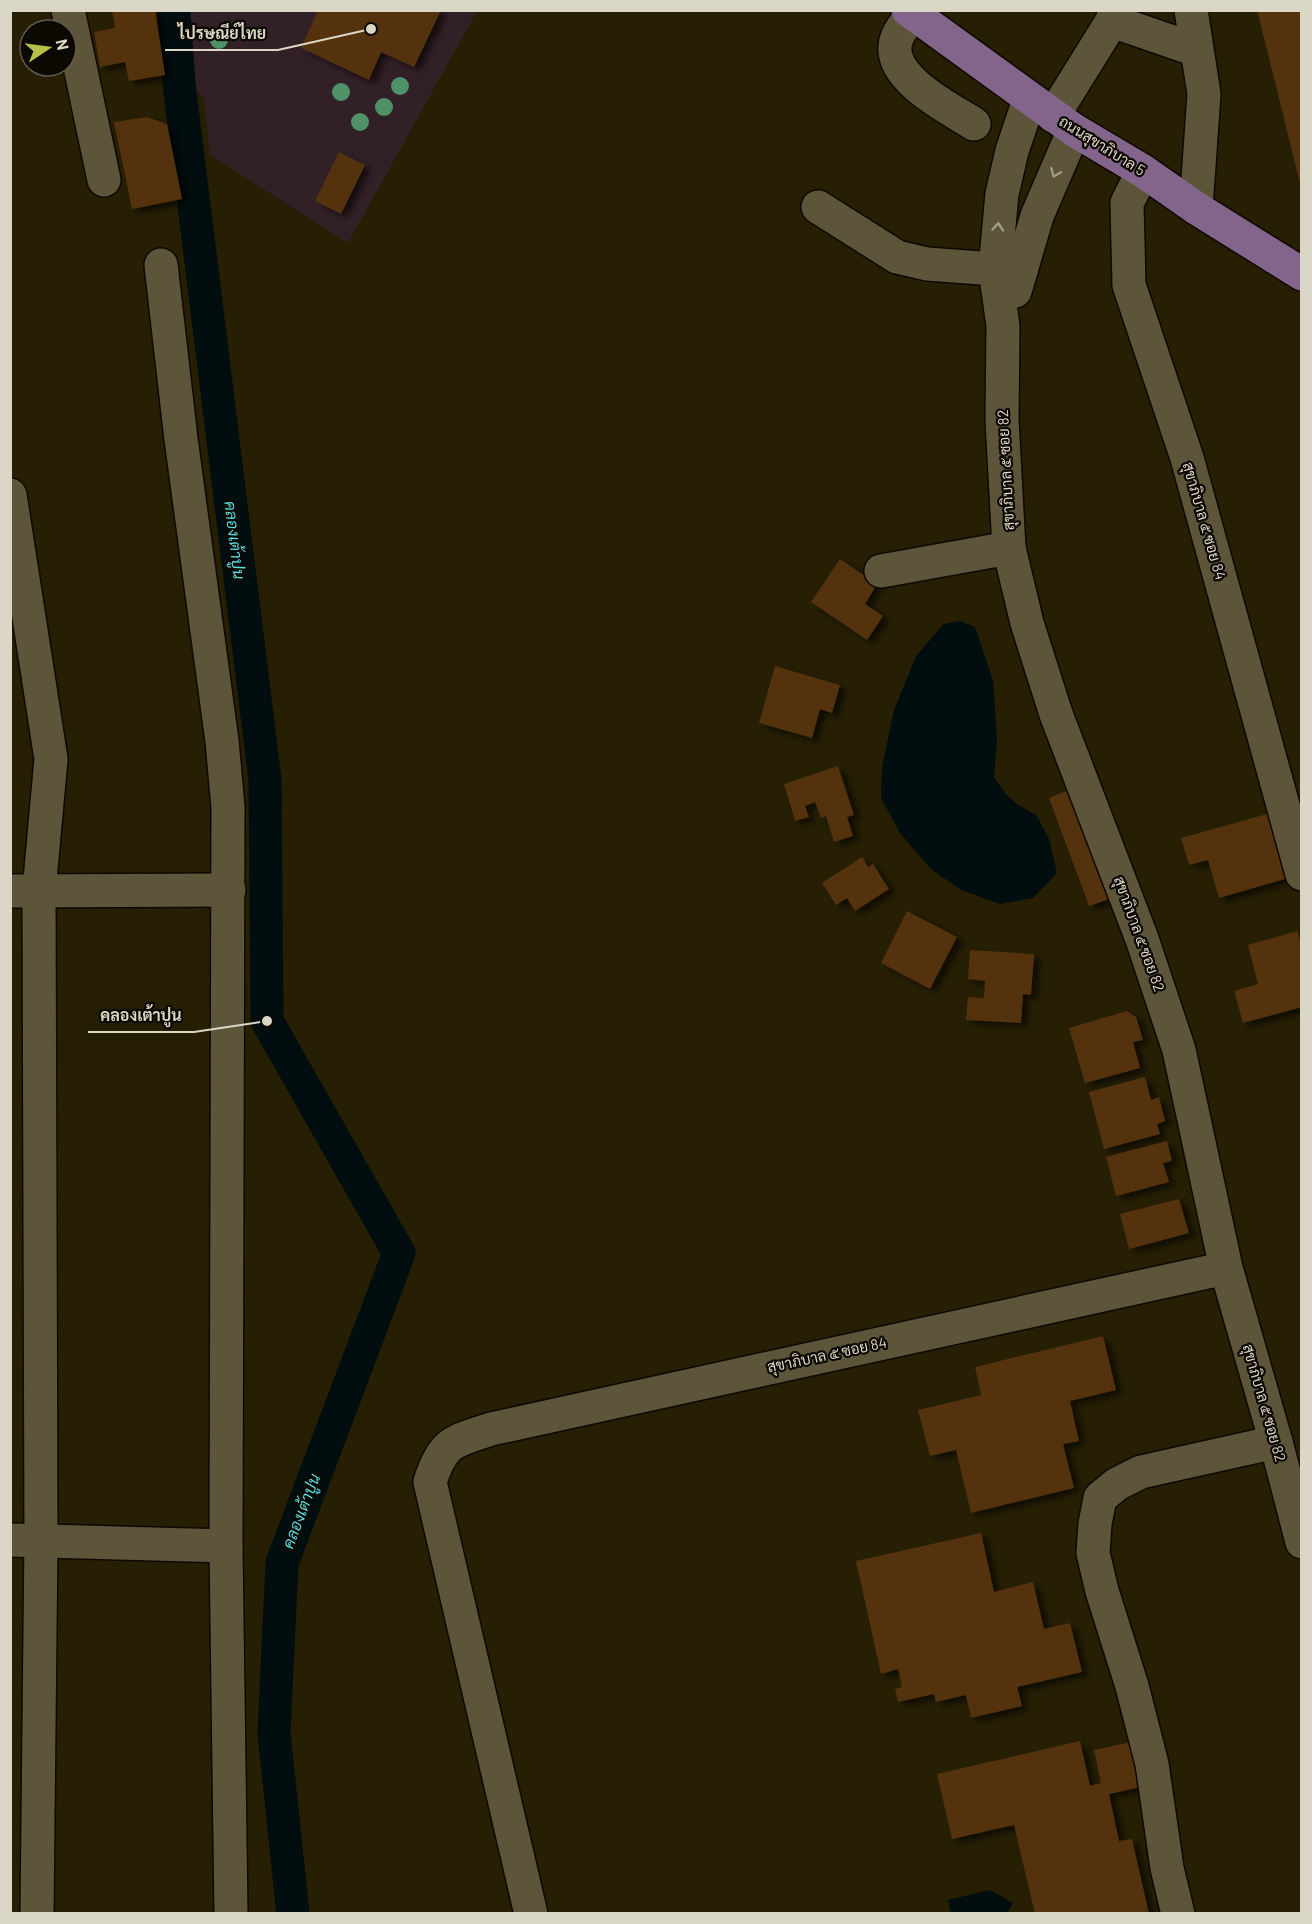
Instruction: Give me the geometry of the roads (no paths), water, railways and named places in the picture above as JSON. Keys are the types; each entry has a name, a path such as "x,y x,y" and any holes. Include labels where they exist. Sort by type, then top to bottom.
{"main road":[{"name":"ถนนสุขาภิบาล 5","path":"910,12 1052,115 1302,274"}],"street":[{"path":"68,10 104,180"},
{"path":"1191,10 1204,94 1196,208"},
{"path":"910,12 895,45 896,61 911,82 974,124"},
{"path":"1052,115 1113,16 1196,50"},
{"name":"สุขาภิบาล ๕ ซอย 82","path":"1008,270 1037,216 1052,115"},
{"name":"สุขาภิบาล ๕ ซอย 82","path":"1052,115 1012,151 1002,194 1008,270 1003,326 1002,420 1009,548 1027,623 1056,714 1142,939 1179,1050 1226,1268 1302,1542"},
{"name":"สุขาภิบาล ๕ ซอย 84","path":"1143,171 1127,203 1129,285 1187,459 1302,874"},
{"path":"818,207 897,257 927,264 1008,270"},
{"path":"161,265 181,439 222,741 228,807 226,1546 231,1914"},
{"path":"10,495 51,759 25,891 26,1540 37,1914"},
{"path":"881,571 1009,548"},
{"path":"25,891 229,890"},
{"name":"สุขาภิบาล ๕ ซอย 84","path":"531,1914 430,1482 437,1460 453,1442 490,1429 1226,1268"},
{"path":"1178,1914 1167,1868 1152,1764 1093,1553 1098,1507 1100,1498 1117,1484 1141,1472 1276,1442"},
{"path":"26,1540 226,1546"}],"waterway":[{"name":"คลองเต้าปูน","path":"174,10 179,84 265,780 267,1021 399,1253 282,1563 274,1733 293,1914"}],"place":[{"name":"ไปรษณีย์ไทย","path":"371,29"},
{"name":"คลองเต้าปูน","path":"267,1021"}]}
